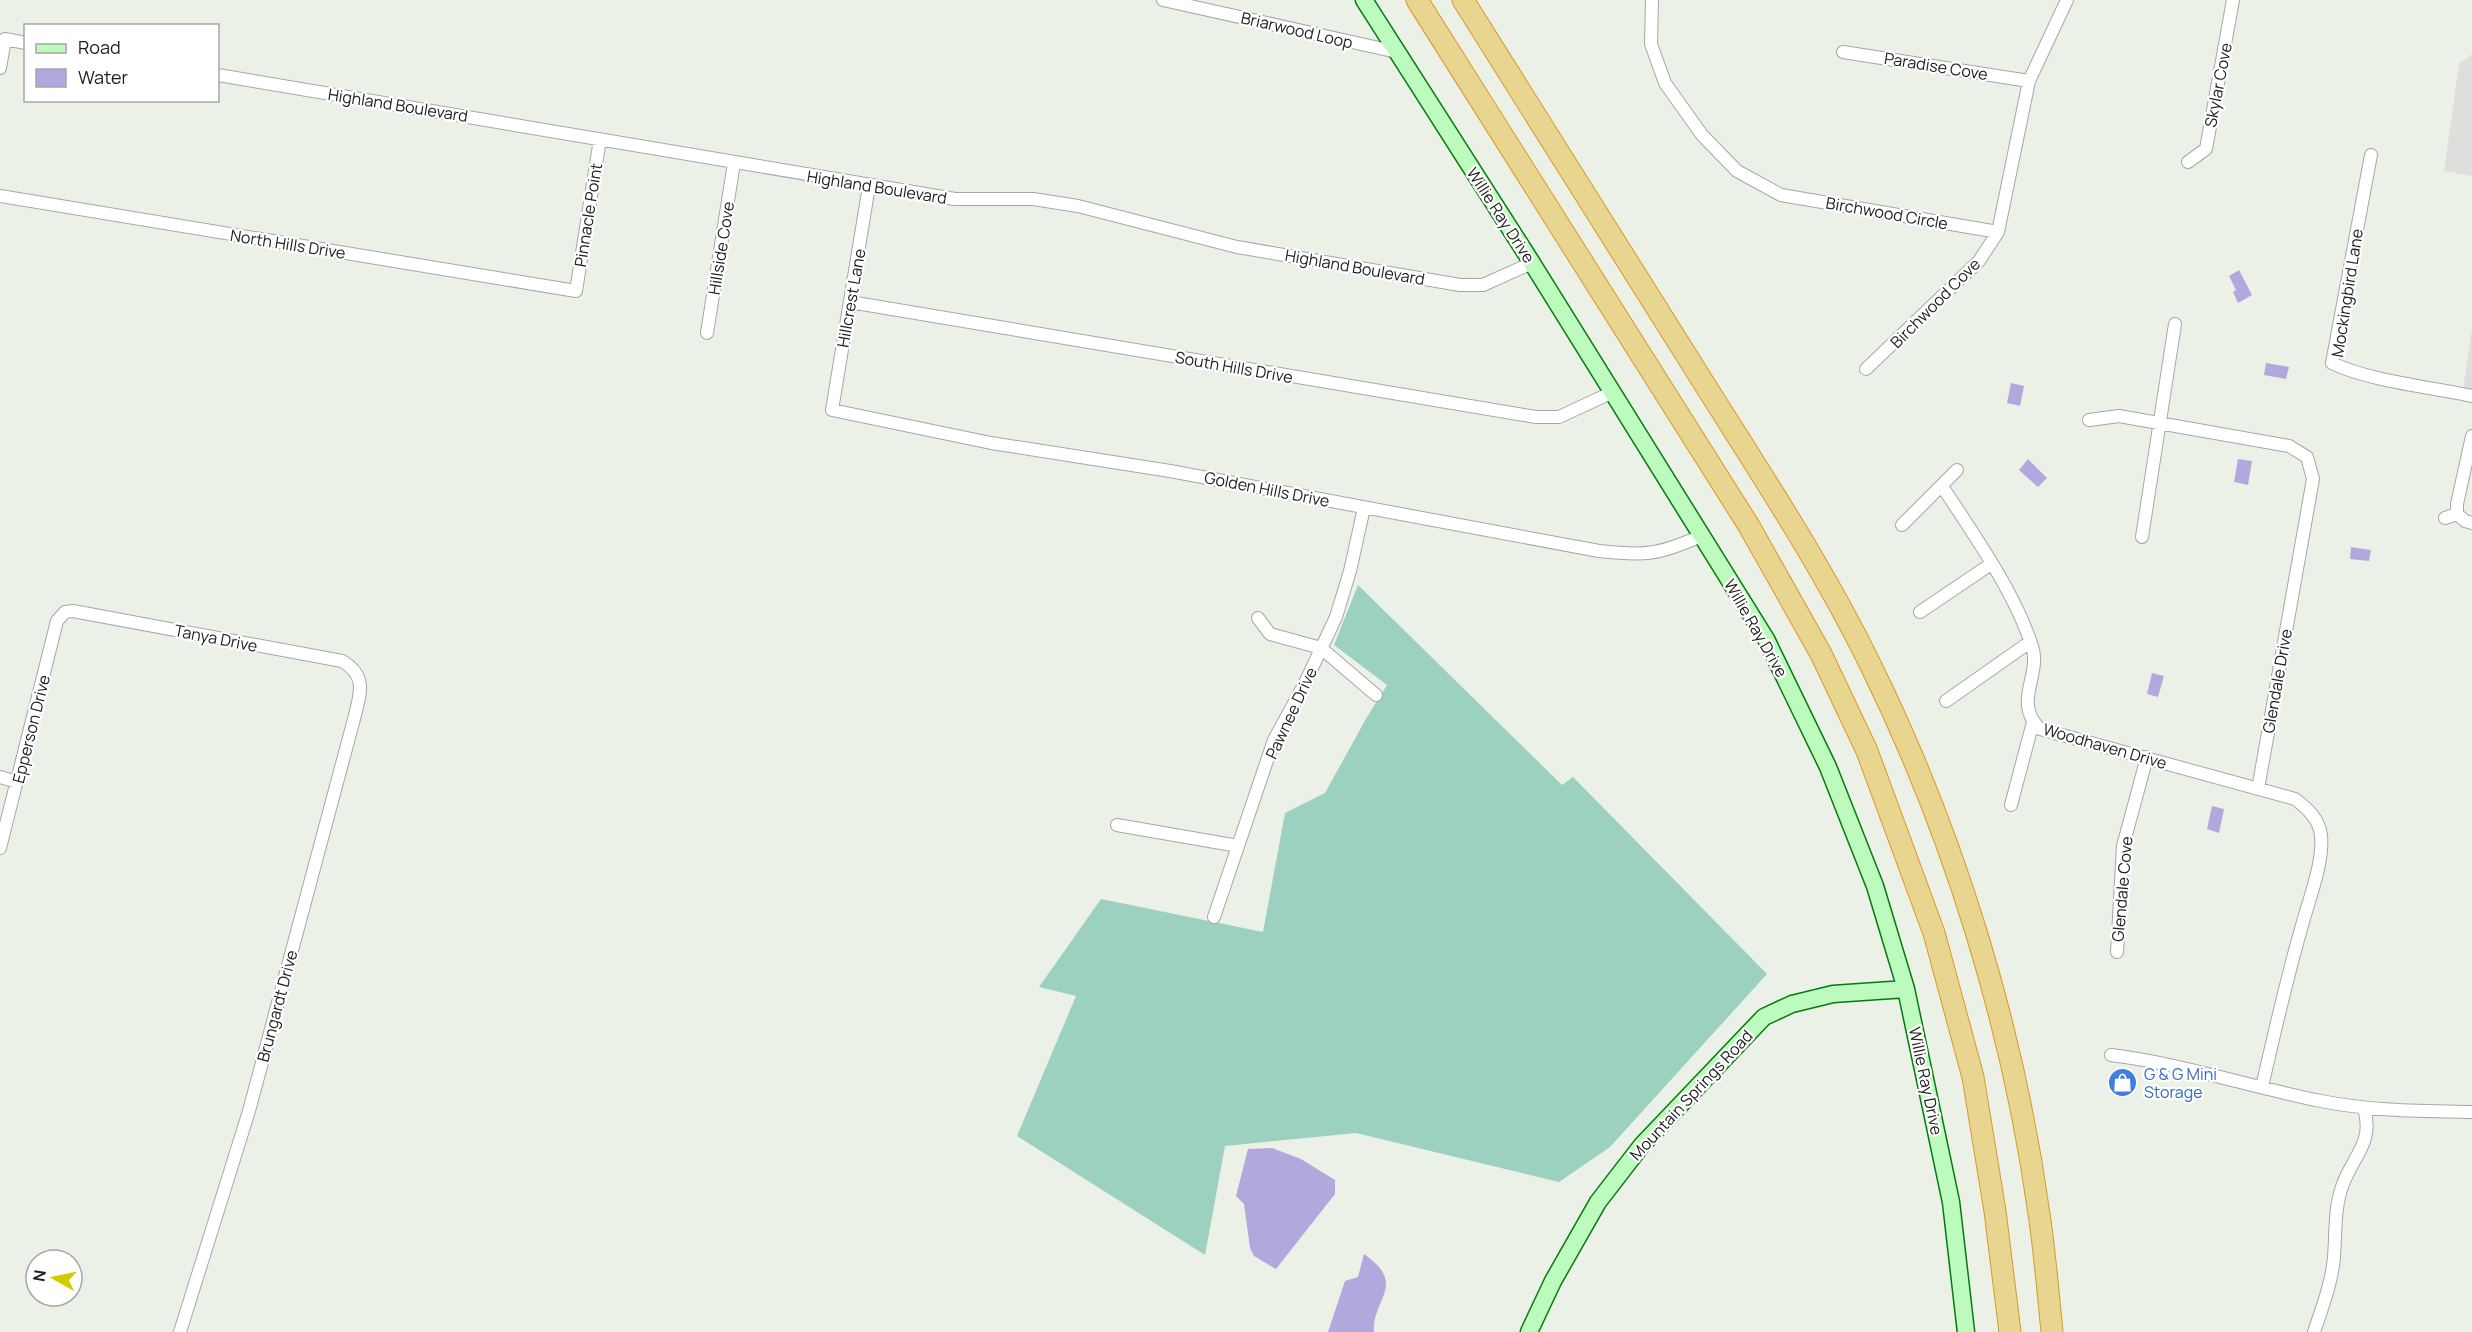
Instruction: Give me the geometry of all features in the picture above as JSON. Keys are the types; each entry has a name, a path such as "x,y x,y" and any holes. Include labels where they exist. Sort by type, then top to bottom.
{"highway":[{"path":"1418,0 1749,526 1821,654 1867,751 1934,933 1973,1077 1995,1211 2010,1332"},
{"path":"1463,0 1792,524 1870,663 1917,768 1961,885 2000,1014 2022,1114 2039,1214 2052,1332"}],"street":[{"name":"Briarwood Loop","path":"1163,0 1396,52"},
{"name":"Willie Ray Drive","path":"1364,0 1532,263 1766,639 1828,767 1875,886 1906,990 1952,1202 1966,1332"},
{"name":"Birchwood Circle","path":"1652,0 1652,44 1665,83 1702,135 1737,171 1781,195 1998,232"},
{"path":"1998,232 2029,81 2067,0"},
{"name":"Skylar Cove","path":"2188,162 2206,149 2233,0"},
{"path":"0,68 4,39 24,43"},
{"name":"Paradise Cove","path":"1843,52 2029,81"},
{"name":"Highland Boulevard","path":"219,75 869,186 955,199 1033,199 1078,206 1237,247 1460,285 1483,285 1532,263"},
{"name":"Pinnacle Point","path":"576,291 600,139"},
{"name":"Mockingbird Lane","path":"2371,155 2332,363 2365,374 2472,396"},
{"name":"Hillside Cove","path":"707,333 734,163"},
{"name":"Hillcrest Lane","path":"832,410 869,186"},
{"name":"North Hills Drive","path":"0,196 576,291"},
{"name":"Birchwood Cove","path":"1866,369 1979,261 1998,232"},
{"name":"South Hills Drive","path":"850,302 1536,417 1559,417 1613,392"},
{"path":"2142,537 2175,324"},
{"name":"Golden Hills Drive","path":"832,410 991,443 1170,471 1562,546 1640,555 1670,550 1701,536"},
{"name":"Glendale Drive","path":"2089,420 2119,416 2289,446 2307,457 2313,478 2258,789"},
{"path":"2472,436 2457,504 2451,516 2472,523"},
{"path":"1902,525 1957,470"},
{"name":"Woodhaven Drive","path":"1942,486 2006,589 2030,642 2033,660 2027,704 2033,723 2050,733 2147,757 2258,789"},
{"name":"Pawnee Drive","path":"1214,917 1274,740 1321,648 1341,598 1364,507"},
{"path":"1920,612 1991,564"},
{"name":"Tanya Drive","path":"65,612 73,611 342,661 360,678"},
{"name":"Epperson Drive","path":"0,848 57,621 65,612"},
{"path":"1258,618 1270,634 1321,648 1376,695"},
{"path":"1946,701 2030,642"},
{"name":"Brungardt Drive","path":"180,1332 249,1111 354,719 360,695 360,678"},
{"path":"2011,805 2033,723"},
{"name":"Glendale Cove","path":"2117,952 2122,846 2147,757"},
{"path":"0,777 17,782"},
{"path":"2258,789 2295,799 2311,813 2318,823 2321,834 2320,855 2289,971 2262,1087"},
{"path":"1117,825 1238,846"},
{"name":"Mountain Springs Road","path":"1529,1332 1553,1281 1598,1202 1642,1145 1764,1017 1792,1004 1833,994 1906,990"},
{"path":"2111,1055 2159,1061 2322,1101 2364,1107 2472,1112"},
{"path":"2314,1332 2328,1288 2334,1258 2337,1206 2342,1186 2364,1146 2367,1124 2364,1107"}],"shaded area":[{"path":"2472,54 2472,176 2444,171 2459,64"},
{"path":"2472,329 2472,392 2463,390"}],"green space":[{"path":"1358,585 1562,785 1573,777 1767,974 1610,1147 1559,1182 1356,1133 1225,1146 1205,1255 1017,1136 1076,996 1039,987 1101,899 1263,932 1285,813 1325,793 1387,685 1334,645"}],"water":[{"path":"2239,270 2252,295 2238,303 2233,292 2236,290 2229,276"},
{"path":"2266,363 2289,367 2286,379 2264,375"},
{"path":"2011,383 2024,386 2020,406 2007,403"},
{"path":"2028,459 2047,478 2038,487 2019,470"},
{"path":"2238,459 2252,461 2248,485 2234,482"},
{"path":"2351,547 2371,550 2369,561 2350,559"},
{"path":"2152,673 2164,676 2158,697 2147,694"},
{"path":"2212,806 2224,809 2219,833 2207,829"},
{"path":"1272,1148 1301,1159 1335,1180 1335,1194 1276,1269 1254,1256 1250,1248 1244,1204 1236,1196 1248,1149"},
{"path":"1364,1254 1384,1274 1386,1283 1375,1320 1374,1332 1328,1332 1345,1281 1358,1277"}],"place":[{"name":"G & G Mini Storage","path":"2123,1083"}]}
